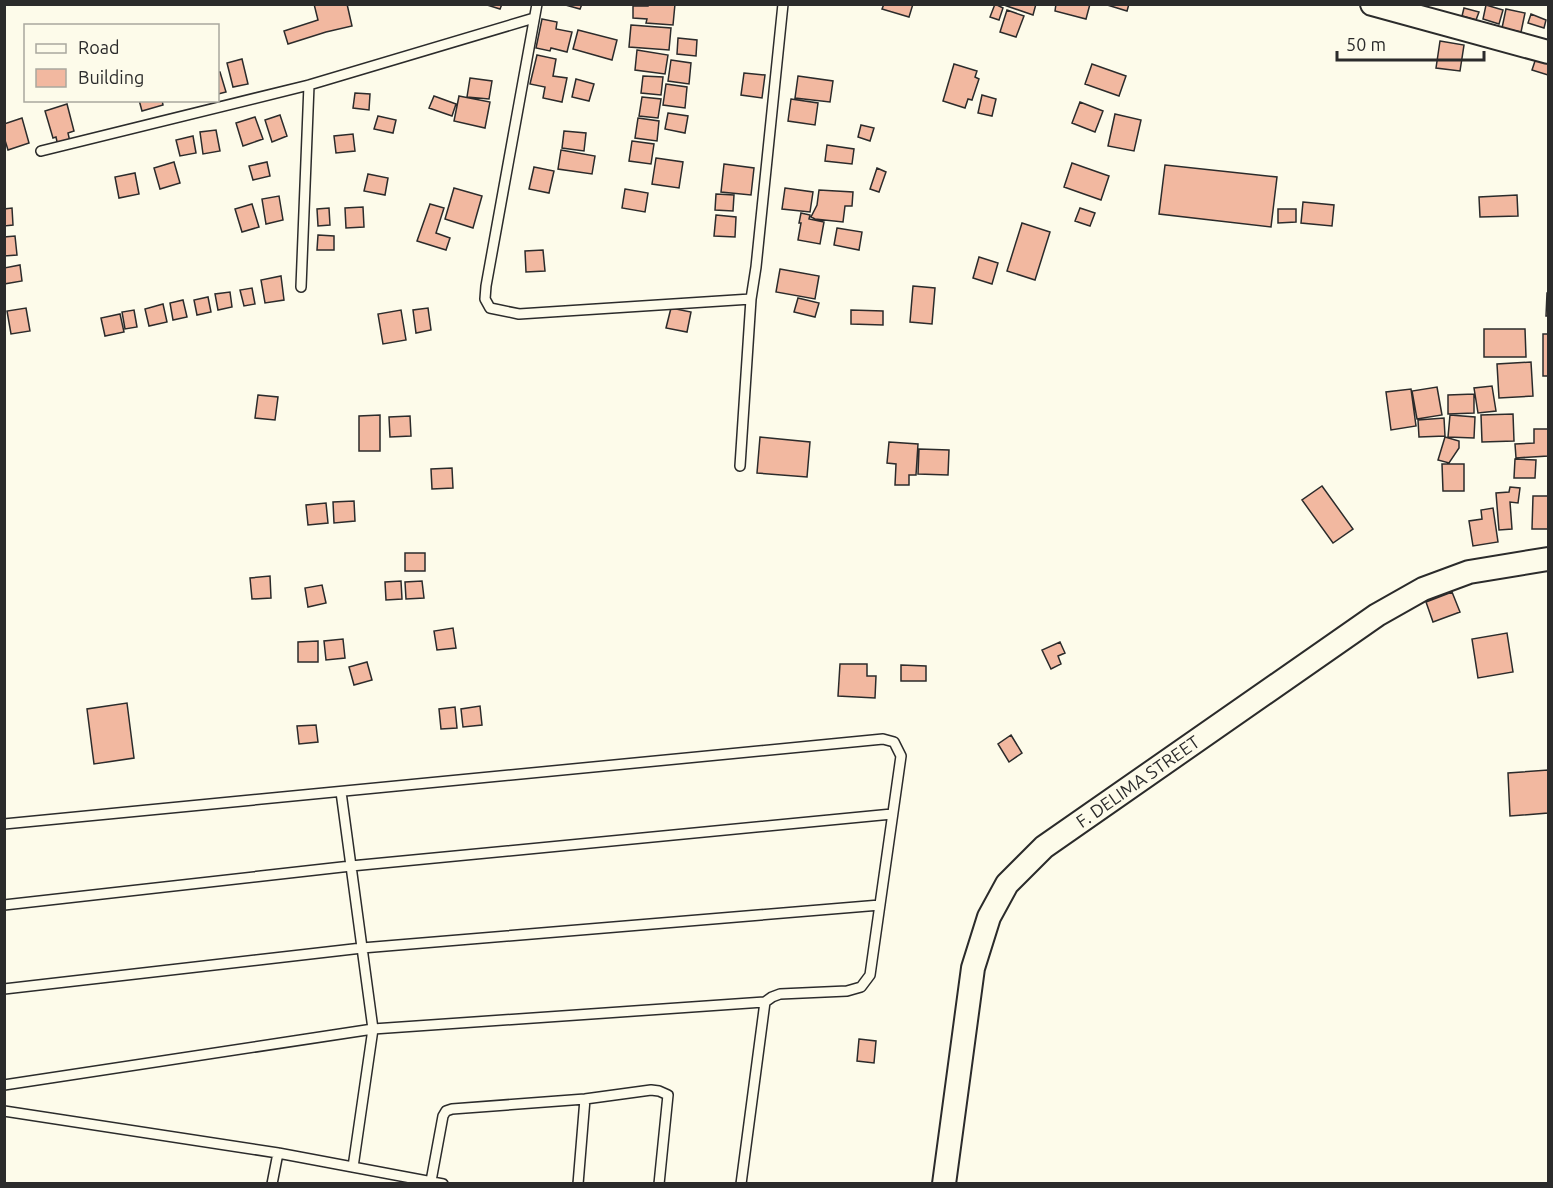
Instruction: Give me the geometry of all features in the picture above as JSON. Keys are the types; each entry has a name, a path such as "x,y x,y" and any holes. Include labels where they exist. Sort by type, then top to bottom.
{"street":[{"path":"1372,4 1548,52"},
{"name":"F. DELIMA STREET","path":"944,1184 973,968 989,917 1007,884 1044,848 1377,615 1423,589 1469,572 1548,559"}],"lane":[{"path":"537,4 486,286 485,298 490,308 519,314 751,299"},
{"path":"740,466 751,299 783,4"},
{"path":"41,151 309,85 534,18"},
{"path":"301,287 309,85"},
{"path":"4,824 883,739 894,742 901,756 870,975 861,987 847,991 780,994 765,1002 373,1029 4,1084"},
{"path":"341,792 373,1029 353,1167"},
{"path":"4,905 351,866 892,814"},
{"path":"4,989 362,948 880,905"},
{"path":"741,1184 765,1002"},
{"path":"431,1181 443,1116 446,1111 585,1099 651,1090 668,1095 659,1184"},
{"path":"578,1184 585,1099"},
{"path":"4,1111 278,1153 443,1184"},
{"path":"272,1184 278,1153"}],"building":[{"path":"314,4 347,4 352,26 288,44 284,31 318,20"},
{"path":"484,4 502,4 500,9"},
{"path":"562,4 582,4 580,9"},
{"path":"648,4 675,4 673,25 646,23 647,19 633,18 633,6 648,6"},
{"path":"884,4 913,4 909,17 882,9"},
{"path":"995,4 1003,8 999,20 990,17"},
{"path":"1001,4 1036,4 1033,15"},
{"path":"1056,4 1090,4 1086,19 1055,11"},
{"path":"1104,4 1129,4 1127,11"},
{"path":"1486,5 1503,10 1499,24 1483,19"},
{"path":"1464,8 1479,12 1476,20 1462,16"},
{"path":"1506,9 1525,13 1521,32 1502,28"},
{"path":"1007,10 1024,16 1016,37 1000,32"},
{"path":"1531,14 1546,20 1544,28 1528,23"},
{"path":"542,19 557,22 556,29 572,32 567,52 551,48 550,51 536,48"},
{"path":"631,25 671,28 669,50 629,47"},
{"path":"578,30 617,40 612,60 573,49"},
{"path":"678,38 697,40 696,56 677,54"},
{"path":"1440,41 1464,45 1460,71 1436,68"},
{"path":"637,50 668,55 665,74 635,70"},
{"path":"537,55 556,59 553,76 567,78 562,102 543,98 545,87 530,84"},
{"path":"1537,55 1548,59 1548,75 1532,70"},
{"path":"242,59 248,84 233,87 227,63"},
{"path":"671,60 691,63 689,84 668,81"},
{"path":"954,64 977,71 975,77 979,79 972,100 968,99 965,108 943,101"},
{"path":"1092,64 1126,76 1119,96 1085,84"},
{"path":"219,72 220,72 226,92 219,94"},
{"path":"744,73 765,75 762,98 741,95"},
{"path":"643,76 663,77 661,95 641,93"},
{"path":"798,76 833,81 830,102 795,98"},
{"path":"470,78 492,81 489,99 467,97"},
{"path":"576,79 594,84 589,101 572,97"},
{"path":"666,84 687,87 685,108 663,105"},
{"path":"355,93 370,94 369,110 353,108"},
{"path":"982,95 996,99 992,116 978,113"},
{"path":"434,96 456,104 452,116 429,108"},
{"path":"459,96 490,102 485,128 454,121"},
{"path":"642,97 661,99 658,118 639,116"},
{"path":"791,99 818,103 815,125 788,121"},
{"path":"140,102 162,102 163,105 142,111"},
{"path":"1080,102 1103,111 1095,132 1072,123"},
{"path":"67,104 74,131 68,133 70,142 58,146 56,137 53,138 45,111"},
{"path":"668,113 688,116 685,133 665,129"},
{"path":"1115,114 1141,120 1134,151 1108,146"},
{"path":"280,115 287,136 272,142 265,120"},
{"path":"378,116 396,120 393,133 374,129"},
{"path":"255,117 263,139 243,146 236,123"},
{"path":"22,118 29,143 8,150 4,137 4,124"},
{"path":"638,118 659,121 657,141 635,138"},
{"path":"861,125 874,128 870,141 858,137"},
{"path":"216,130 220,151 203,154 200,132"},
{"path":"564,131 586,133 584,151 562,148"},
{"path":"353,134 355,151 336,153 334,136"},
{"path":"193,136 196,153 180,156 176,140"},
{"path":"632,141 654,144 651,164 629,161"},
{"path":"827,145 854,149 852,164 825,161"},
{"path":"561,150 595,156 592,174 558,169"},
{"path":"656,158 683,162 679,188 652,184"},
{"path":"174,162 180,183 160,189 154,168"},
{"path":"267,162 270,176 253,180 249,166"},
{"path":"1072,163 1109,176 1101,200 1064,187"},
{"path":"724,164 754,168 751,195 721,192"},
{"path":"1165,165 1277,177 1271,227 1159,214"},
{"path":"534,167 554,171 549,193 529,189"},
{"path":"877,168 886,172 879,192 870,189"},
{"path":"135,173 139,194 119,198 115,177"},
{"path":"368,174 388,178 385,195 364,191"},
{"path":"454,188 482,196 473,228 445,219"},
{"path":"785,188 813,192 810,212 782,209"},
{"path":"625,189 648,193 645,212 622,208"},
{"path":"819,190 853,192 852,206 845,206 843,222 811,217 817,205"},
{"path":"716,194 734,195 733,211 715,210"},
{"path":"1517,195 1518,216 1480,217 1479,197"},
{"path":"279,196 283,220 266,224 262,199"},
{"path":"1303,202 1334,205 1332,226 1301,223"},
{"path":"252,204 259,227 242,232 235,209"},
{"path":"430,204 444,208 436,233 450,238 446,250 417,241"},
{"path":"363,207 364,227 346,228 345,208"},
{"path":"12,208 13,225 4,226 4,209"},
{"path":"329,208 330,225 318,226 317,209"},
{"path":"1080,208 1095,213 1090,226 1075,221"},
{"path":"1278,209 1296,209 1296,222 1278,223"},
{"path":"801,213 810,215 809,219 824,222 820,244 798,240"},
{"path":"716,215 736,217 735,237 714,236"},
{"path":"1022,223 1050,232 1035,280 1007,271"},
{"path":"837,228 862,232 859,250 834,245"},
{"path":"318,235 334,236 334,250 317,250"},
{"path":"15,236 17,255 4,256 4,237"},
{"path":"543,250 545,271 526,272 525,251"},
{"path":"979,257 998,263 992,284 973,278"},
{"path":"20,265 22,281 4,284 4,268"},
{"path":"780,269 819,276 815,299 776,292"},
{"path":"281,276 284,300 265,303 261,280"},
{"path":"913,286 935,288 932,324 910,322"},
{"path":"252,288 255,304 244,306 240,290"},
{"path":"230,292 232,307 218,310 215,294"},
{"path":"1547,293 1548,316 1546,316"},
{"path":"208,297 211,312 197,315 194,300"},
{"path":"798,298 819,303 815,317 794,312"},
{"path":"183,300 187,317 173,320 170,303"},
{"path":"163,304 167,322 149,326 145,309"},
{"path":"26,308 30,331 11,334 7,311"},
{"path":"428,308 431,330 416,333 413,310"},
{"path":"671,308 691,312 687,332 666,328"},
{"path":"134,310 137,327 125,329 122,312"},
{"path":"401,310 406,340 383,344 378,314"},
{"path":"851,310 883,311 883,325 851,324"},
{"path":"120,314 124,332 105,336 101,318"},
{"path":"1484,329 1525,329 1526,357 1484,357"},
{"path":"1543,334 1548,334 1548,376 1543,376"},
{"path":"1531,362 1533,396 1499,398 1497,364"},
{"path":"1492,386 1496,411 1478,413 1474,388"},
{"path":"1437,387 1442,415 1417,419 1412,391"},
{"path":"1411,389 1416,426 1391,430 1386,392"},
{"path":"1474,394 1474,413 1448,414 1448,395"},
{"path":"258,395 278,397 275,420 255,418"},
{"path":"1513,414 1514,441 1482,442 1481,415"},
{"path":"380,415 380,451 359,451 359,416"},
{"path":"1450,415 1475,417 1474,438 1448,437"},
{"path":"410,416 411,436 390,437 389,417"},
{"path":"1444,418 1445,436 1419,437 1418,420"},
{"path":"1534,429 1548,429 1548,456 1516,458 1515,444 1534,443"},
{"path":"760,437 810,442 807,477 757,473"},
{"path":"1445,437 1459,441 1459,448 1449,463 1438,460"},
{"path":"889,442 918,444 916,475 909,475 909,485 895,485 896,464 887,463"},
{"path":"919,449 949,450 948,475 918,474"},
{"path":"1515,459 1536,460 1535,478 1514,478"},
{"path":"1442,464 1464,464 1464,491 1443,491"},
{"path":"452,468 453,488 432,489 431,469"},
{"path":"1322,486 1353,529 1333,543 1302,500"},
{"path":"1510,487 1520,488 1518,503 1510,502 1512,529 1499,530 1496,493 1509,492"},
{"path":"1533,496 1548,496 1548,529 1532,529"},
{"path":"354,501 355,521 334,523 333,502"},
{"path":"326,503 328,523 308,525 306,505"},
{"path":"1493,508 1498,542 1473,546 1469,521 1482,519 1481,510"},
{"path":"405,553 425,553 425,571 405,571"},
{"path":"270,576 271,598 252,599 250,578"},
{"path":"401,581 402,599 386,600 385,582"},
{"path":"422,581 424,598 406,599 405,582"},
{"path":"322,585 326,603 308,607 305,588"},
{"path":"1452,592 1460,612 1433,622 1426,602"},
{"path":"453,628 456,648 437,650 434,631"},
{"path":"1507,633 1513,672 1478,678 1472,639"},
{"path":"343,639 345,658 326,660 324,641"},
{"path":"318,641 318,662 298,662 298,642"},
{"path":"1060,642 1065,653 1058,656 1061,664 1051,669 1042,650"},
{"path":"367,662 372,680 354,685 349,667"},
{"path":"840,664 867,664 867,676 876,676 875,698 838,696"},
{"path":"901,665 926,666 926,681 901,681"},
{"path":"127,703 134,758 94,764 87,709"},
{"path":"480,706 482,725 463,727 461,709"},
{"path":"455,707 457,728 441,729 439,709"},
{"path":"316,725 318,742 299,744 297,726"},
{"path":"1011,735 1022,753 1009,762 998,744"},
{"path":"1548,770 1548,813 1510,816 1508,773"},
{"path":"859,1039 876,1041 874,1063 857,1061"}]}
